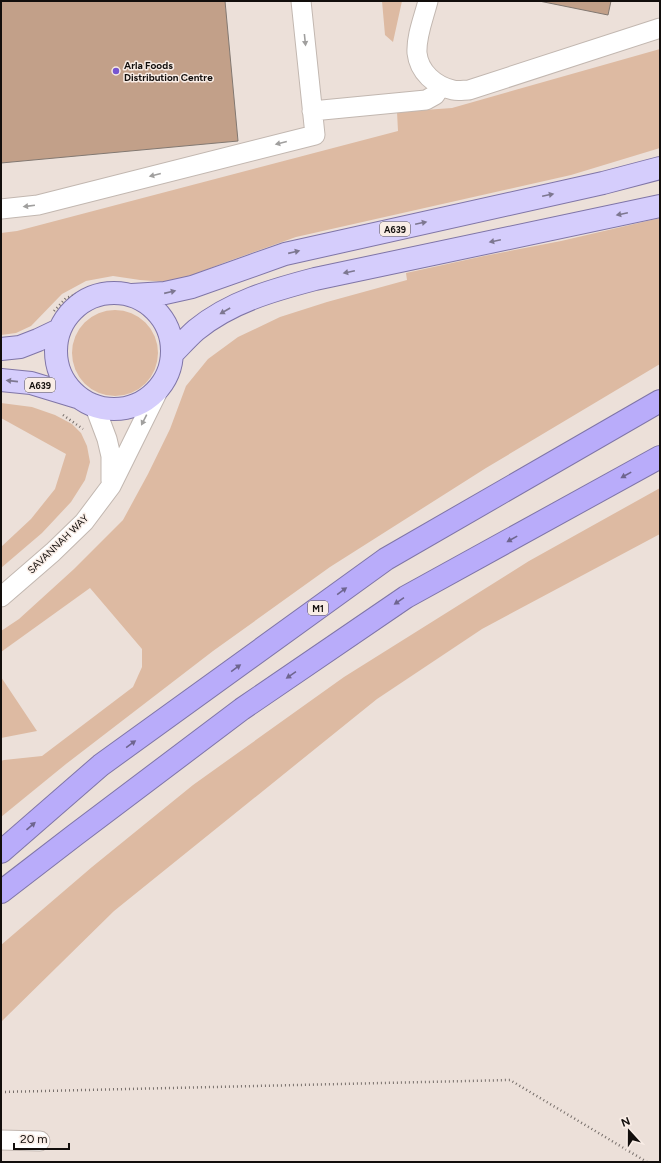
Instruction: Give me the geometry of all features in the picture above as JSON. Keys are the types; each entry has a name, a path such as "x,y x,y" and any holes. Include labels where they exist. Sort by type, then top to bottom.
{"highway":[{"name":"M1","path":"1,852 101,766 386,559 660,401"},
{"path":"1,892 242,709 406,597 660,456"}],"main road":[{"name":"A639","path":"132,295 165,293 192,287 285,254 660,168"},
{"path":"172,354 196,330 226,310 253,297 281,288 315,279 660,206"},
{"path":"114,292 132,295 146,302 157,312 166,324 171,339 172,354 169,370 161,386 150,397 135,406 115,410 86,402 61,378 54,354 59,330 68,314 81,302 97,295 114,292"},
{"path":"1,348 20,346 38,340 59,330"},
{"name":"A639","path":"1,380 31,383 86,402"}],"street":[{"path":"1,209 38,205 315,135 301,1"},
{"path":"428,1 418,39 417,53 421,67 430,78 441,86 454,90 469,90 660,28"},
{"path":"312,111 426,100 435,95 441,86"},
{"name":"SAVANNAH WAY","path":"1,597 53,552 84,522 110,486 161,386"},
{"path":"86,402 107,439 111,456 110,486"},
{"path":"1,1140 40,1141"}],"path":[{"path":"58,412 82,428 85,435"},
{"path":"1,1092 510,1080 647,1162"}],"shaded area":[{"path":"382,1 402,1 393,42 385,35"},
{"path":"660,49 660,148 571,175 296,237 185,278 166,282 113,276 86,281 62,294 31,326 16,333 1,335 1,233 17,231 398,131 397,112 452,108"},
{"path":"660,218 660,364 486,468 330,567 213,651 66,764 1,817 1,761 42,756 133,687 142,667 142,649 90,588 1,652 1,631 19,619 74,569 123,520 170,429 186,386 208,359 238,337 280,317 327,302 407,280 406,273 561,241"},
{"path":"115,310 131,314 145,323 154,337 158,353 154,369 145,383 131,392 115,396 99,392 85,383 76,369 72,353 76,337 85,323 99,314"},
{"path":"1,403 32,407 55,415 72,424 81,433 87,446 90,462 85,480 71,502 42,533 1,568 1,547 31,519 55,489 66,454 1,418"},
{"path":"660,488 660,534 482,629 377,699 114,911 1,1022 1,945 92,867 193,785 344,677 529,561"},
{"path":"1,677 37,731 1,738"}],"building":[{"name":"Arla Foods Distribution Centre","path":"1,1 225,1 238,141 1,163"},
{"path":"539,1 611,1 608,15"}],"place":[{"name":"Arla Foods Distribution Centre","path":"116,71"}]}
